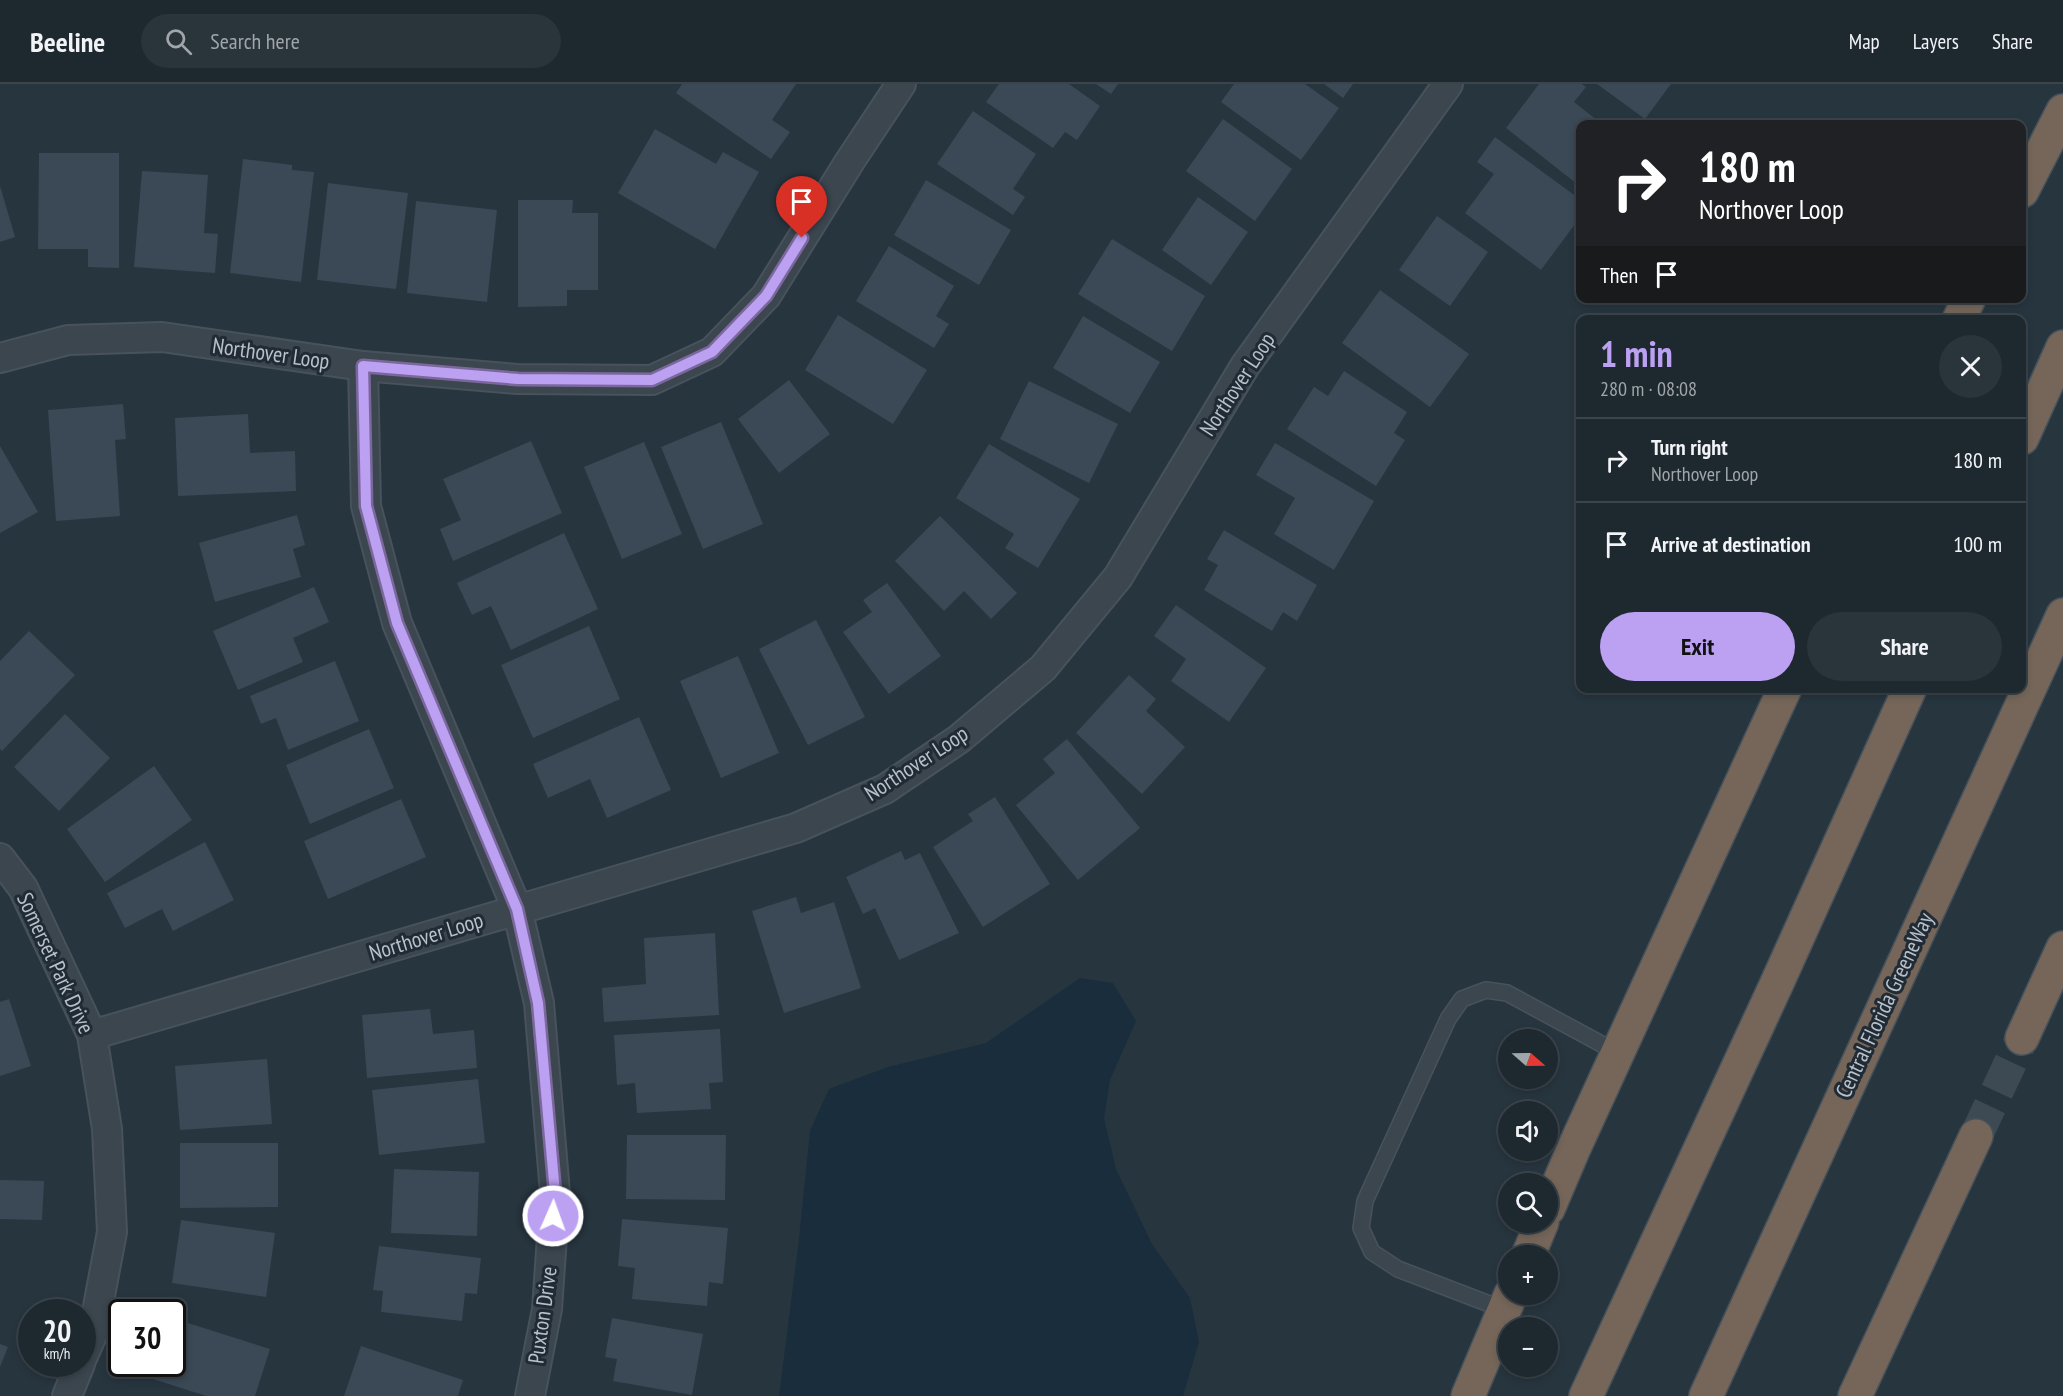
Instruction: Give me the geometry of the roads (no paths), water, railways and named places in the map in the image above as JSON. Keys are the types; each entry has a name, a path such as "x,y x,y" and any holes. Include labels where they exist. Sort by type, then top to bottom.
{"highway":[{"path":"2026,183 2063,111"},
{"path":"2026,429 2063,347"},
{"name":"Central Florida GreeneWay","path":"1706,1396 2063,615"},
{"path":"1558,1187 1783,693"},
{"path":"1586,1396 1778,983 1908,693"},
{"path":"2022,1038 2063,948"},
{"path":"1855,1396 1976,1136"},
{"path":"1468,1396 1507,1305"}],"street":[{"name":"Northover Loop","path":"0,358 68,340 162,337 363,366 518,379 652,380 712,352 766,296 850,161 902,84"},
{"name":"Northover Loop","path":"92,1035 796,828 885,789 960,739 1043,668 1118,577 1245,366 1448,84"},
{"name":"Puxton Drive","path":"363,366 366,506 397,623 517,909 538,1003 555,1193 547,1309 530,1396"},
{"name":"Somerset Park Drive","path":"0,858 23,888 92,1035 107,1129 112,1232 96,1317"},
{"path":"67,1396 75,1377"}],"lane":[{"path":"1498,1299 1398,1269 1372,1252 1361,1228 1365,1201 1448,1019 1462,999 1486,990 1507,993 1618,1053"}],"water":[{"path":"1080,978 1113,983 1136,1021 1110,1080 1104,1118 1116,1169 1152,1244 1190,1298 1199,1342 1183,1396 779,1396 810,1131 829,1089 888,1067 986,1043"}],"tunnel":[{"path":"1976,1136 2022,1038"}]}
